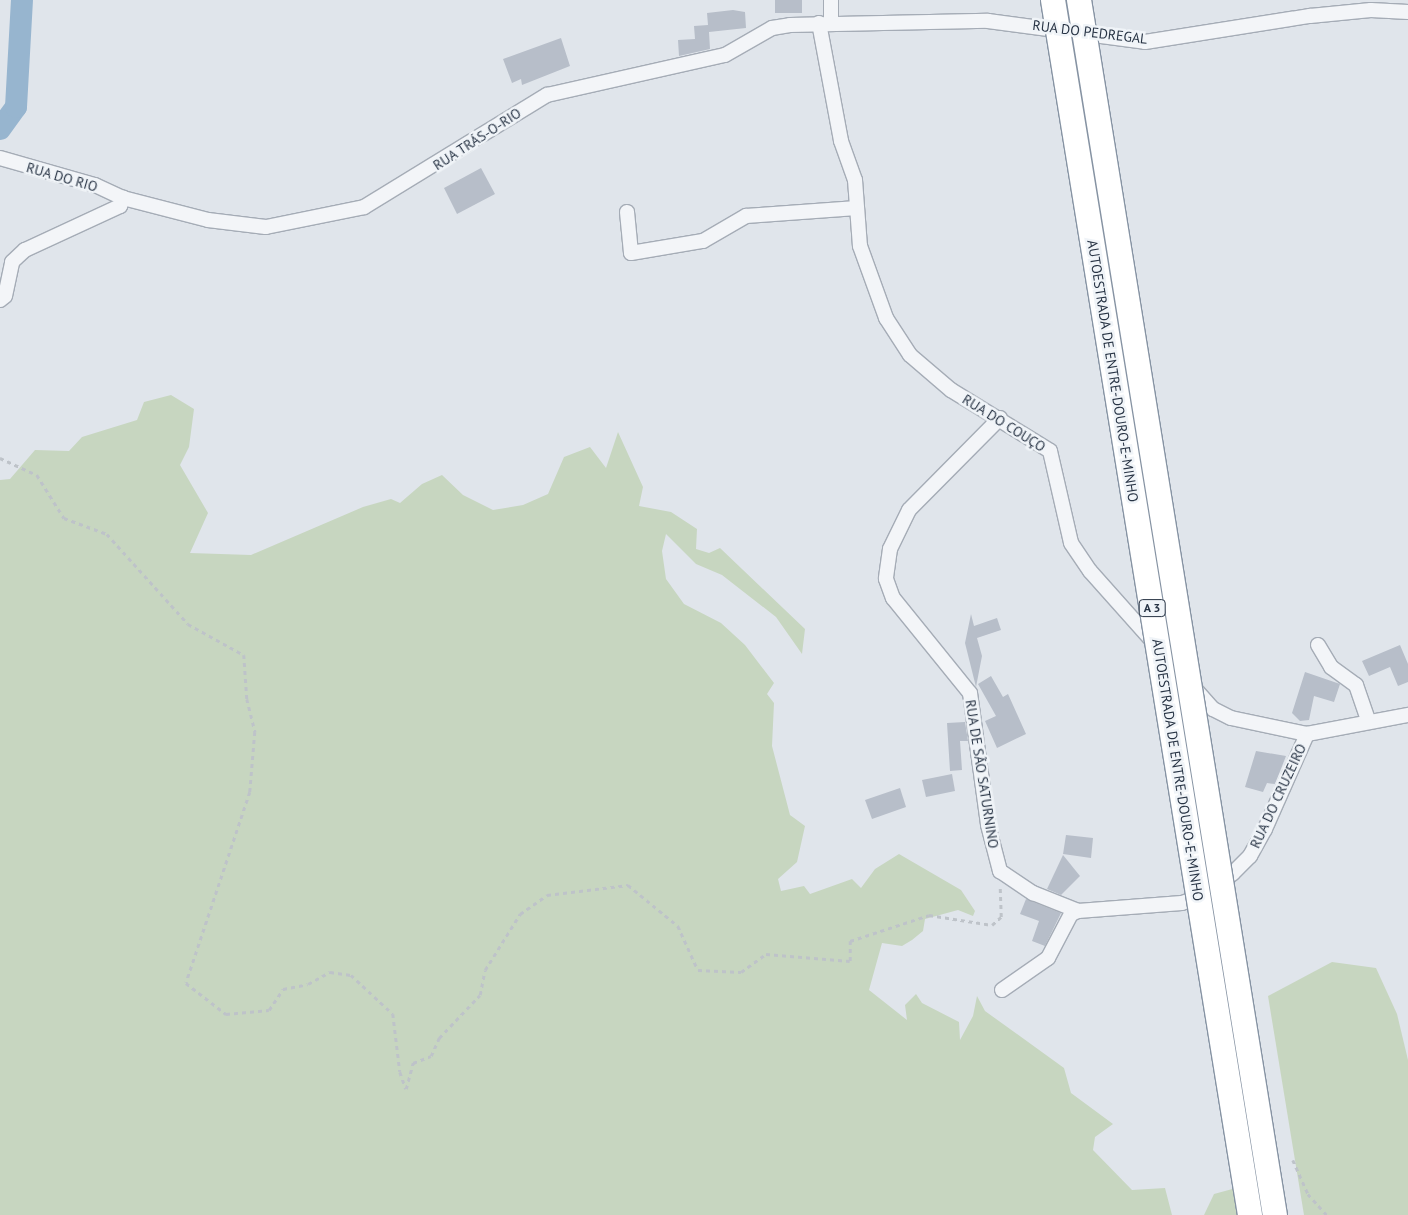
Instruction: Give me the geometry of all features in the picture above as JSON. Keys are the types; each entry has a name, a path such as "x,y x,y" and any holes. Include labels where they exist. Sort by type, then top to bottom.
{"highway":[{"name":"AUTOESTRADA DE ENTRE-DOURO-E-MINHO","path":"1053,0 1250,1215"},
{"name":"AUTOESTRADA DE ENTRE-DOURO-E-MINHO","path":"1079,0 1276,1215"}],"street":[{"name":"RUA DO COUÇO","path":"831,0 825,23 857,208 860,246 886,318 910,355 951,390 1000,418 1050,451 1078,554 1213,709 1252,724 1307,734"},
{"name":"RUA DO PEDREGAL","path":"825,23 988,21 1145,42 1310,16 1371,10 1408,12"},
{"name":"RUA TRÁS-O-RIO","path":"124,198 208,220 266,226 364,207 424,174 547,95 725,55 772,28 825,23"},
{"name":"RUA DO RIO","path":"0,158 95,184 124,198"},
{"path":"0,300 5,296 12,262 25,250 120,206 124,198"},
{"path":"627,212 631,253 703,241 746,216 857,208"},
{"name":"RUA DE SÃO SATURNINO","path":"1000,418 909,510 890,549 886,579 893,598 970,693 988,825 1000,871"},
{"path":"1318,645 1331,667 1356,685 1369,722"},
{"path":"1307,734 1408,715"},
{"name":"RUA DO CRUZEIRO","path":"1078,911 1182,904 1215,887 1250,856 1307,734"},
{"path":"1000,871 1033,893 1078,911"},
{"path":"1002,990 1048,958 1071,914 1078,911"}],"path":[{"path":"0,458 37,475 64,518 106,534 188,624 244,655 247,699 255,732 250,792 186,983 226,1014 269,1010 283,989 308,984 330,972 351,975 393,1014 400,1072 406,1089 413,1063 431,1056 439,1038 480,995 485,970 520,914 547,896 628,885 678,926 698,970 741,972 766,954 850,962 850,941 929,915 992,925 1001,916 1000,871"},
{"path":"1293,1160 1308,1194 1327,1215"}],"green space":[{"path":"171,395 194,409 189,447 180,465 208,513 190,553 251,555 363,507 391,499 400,503 422,484 442,475 463,495 493,510 523,505 548,494 564,457 590,447 606,468 618,432 643,487 639,506 671,512 697,529 696,549 709,553 720,548 805,629 802,654 776,617 722,575 696,564 666,534 662,551 666,579 684,604 721,623 745,645 774,683 767,694 774,703 772,746 790,815 805,826 797,862 778,879 781,891 804,886 810,894 852,879 861,888 875,869 899,854 961,890 975,911 973,916 958,910 925,919 923,931 902,946 882,943 869,990 907,1020 905,1005 916,994 922,1003 959,1022 960,1040 973,1016 977,996 985,1011 1064,1068 1071,1093 1113,1124 1095,1137 1093,1150 1132,1190 1165,1188 1172,1215 0,1215 0,480 10,479 35,450 69,451 82,437 137,420 144,402"},
{"path":"1332,962 1376,968 1397,1014 1408,1060 1408,1215 1304,1215 1268,996"},
{"path":"1236,1188 1238,1215 1204,1215 1214,1194"}],"building":[{"path":"775,0 802,0 802,13 775,13"},
{"path":"733,10 745,12 746,28 709,32 710,49 679,56 678,40 695,39 694,26 708,25 707,13"},
{"path":"561,38 570,66 522,85 521,79 512,83 503,59"},
{"path":"481,168 495,194 457,214 444,188"},
{"path":"971,614 974,626 997,618 1001,630 977,638 982,656 976,687 965,643"},
{"path":"1400,645 1408,664 1408,682 1398,686 1390,667 1369,676 1362,661"},
{"path":"1305,672 1340,684 1334,702 1314,696 1309,720 1300,721 1292,713"},
{"path":"991,676 1003,697 1008,694 1026,734 997,748 985,721 996,716 978,684"},
{"path":"965,722 968,741 960,741 962,770 950,771 947,723"},
{"path":"1256,751 1286,756 1275,784 1267,783 1263,792 1245,787"},
{"path":"952,774 955,791 926,797 922,780"},
{"path":"900,788 906,807 872,819 865,800"},
{"path":"1066,835 1093,838 1091,858 1063,854"},
{"path":"1063,855 1080,876 1061,895 1047,889"},
{"path":"1026,899 1061,913 1045,946 1032,941 1039,921 1020,914"}],"waterway":[{"path":"0,129 16,107 22,0"}]}
